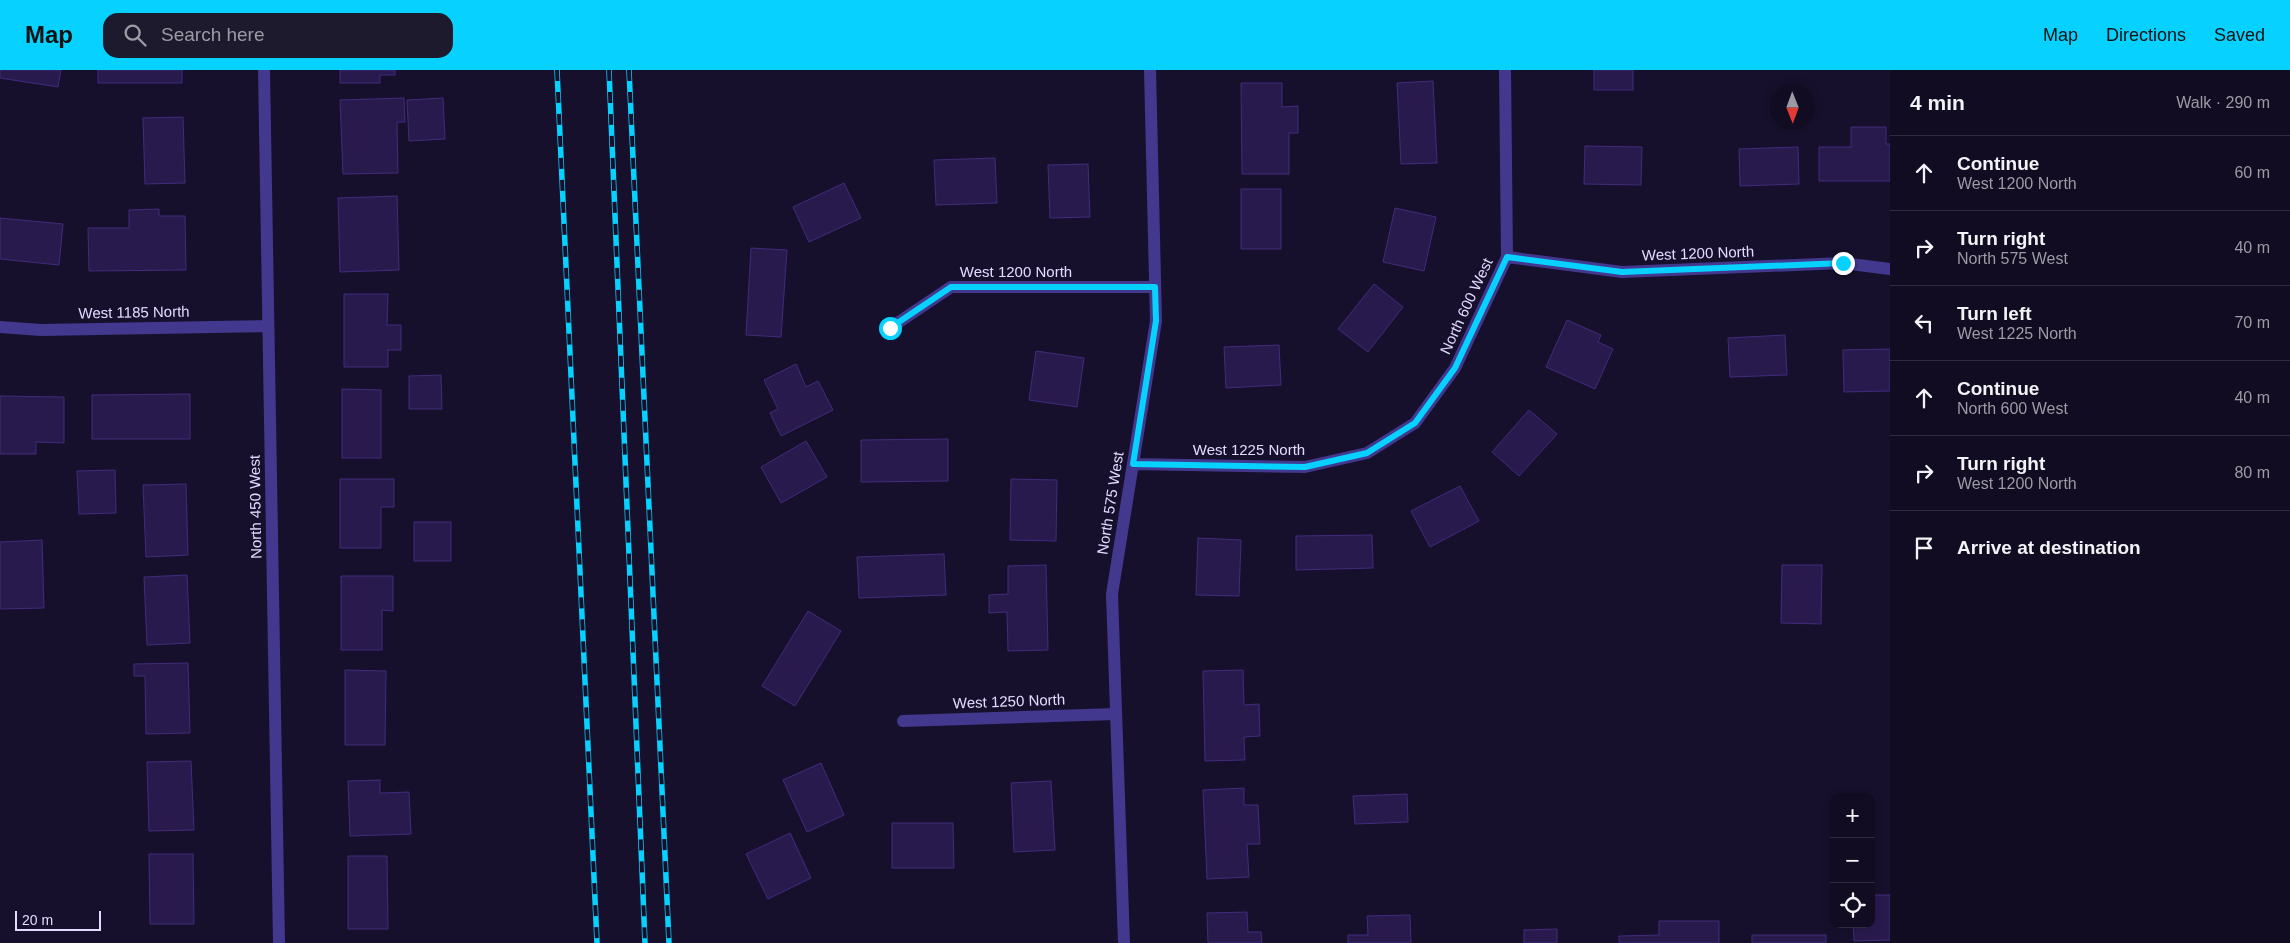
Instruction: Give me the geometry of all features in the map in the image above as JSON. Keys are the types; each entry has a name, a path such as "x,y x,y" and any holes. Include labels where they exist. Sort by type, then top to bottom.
{"street":[{"name":"North 450 West","path":"264,70 279,943"},
{"name":"North 575 West","path":"1124,943 1112,594 1156,321 1150,70"},
{"name":"North 600 West","path":"1415,423 1455,368 1507,257 1505,70"},
{"name":"West 1200 North","path":"1507,257 1622,272 1843,263 1890,269"},
{"name":"West 1200 North","path":"890,328 951,287 1155,287"},
{"name":"West 1185 North","path":"0,327 41,330 268,326"},
{"name":"West 1225 North","path":"1133,464 1305,467 1367,453 1415,423"},
{"name":"West 1250 North","path":"902,721 1116,714"}],"building":[{"path":"0,70 61,70 58,87 0,78"},
{"path":"98,70 182,70 182,83 98,83"},
{"path":"340,70 395,70 395,75 380,75 380,83 340,83"},
{"path":"1594,70 1633,70 1633,90 1594,90"},
{"path":"1433,81 1437,163 1401,164 1397,83"},
{"path":"1241,83 1282,83 1282,107 1298,106 1298,133 1289,133 1289,174 1242,174"},
{"path":"404,98 405,122 397,122 398,173 343,174 340,100"},
{"path":"443,98 445,139 409,141 407,100"},
{"path":"183,117 185,183 145,184 143,118"},
{"path":"1851,127 1886,127 1886,144 1890,144 1890,181 1819,181 1819,147 1851,147"},
{"path":"1585,146 1642,147 1641,185 1584,184"},
{"path":"1798,147 1799,184 1740,186 1739,149"},
{"path":"995,158 997,203 936,205 934,160"},
{"path":"1088,164 1090,217 1050,218 1048,165"},
{"path":"844,183 861,218 809,242 793,207"},
{"path":"1241,189 1281,189 1281,249 1241,249"},
{"path":"397,196 399,270 340,272 338,198"},
{"path":"1395,208 1436,217 1424,271 1383,262"},
{"path":"159,209 159,216 185,216 186,270 89,271 88,228 129,228 129,210"},
{"path":"0,218 63,224 59,265 0,259"},
{"path":"751,248 787,250 781,337 746,335"},
{"path":"1374,284 1403,307 1368,352 1338,329"},
{"path":"344,294 388,294 387,325 401,325 401,350 388,350 388,367 344,367"},
{"path":"1567,320 1601,335 1598,342 1613,349 1595,389 1546,367"},
{"path":"1785,335 1787,375 1730,377 1728,338"},
{"path":"1279,345 1281,385 1226,388 1224,347"},
{"path":"1890,349 1890,391 1844,392 1843,350"},
{"path":"1036,351 1084,358 1077,407 1029,400"},
{"path":"796,364 806,387 818,381 833,410 781,436 770,413 778,409 764,380"},
{"path":"441,375 442,409 409,409 409,376"},
{"path":"342,389 381,390 381,458 342,458"},
{"path":"190,394 190,439 92,439 92,395"},
{"path":"0,396 64,397 64,443 36,442 36,454 0,454"},
{"path":"1529,410 1557,434 1519,476 1492,452"},
{"path":"948,439 948,481 861,482 861,440"},
{"path":"806,441 827,477 781,503 761,467"},
{"path":"115,470 116,513 79,514 77,471"},
{"path":"340,479 394,479 394,507 381,507 381,548 340,548"},
{"path":"1011,479 1057,480 1056,541 1010,540"},
{"path":"186,484 188,555 146,557 143,485"},
{"path":"1460,486 1479,521 1430,547 1411,511"},
{"path":"414,522 451,522 451,561 414,561"},
{"path":"1372,535 1373,568 1296,570 1296,536"},
{"path":"1198,538 1241,540 1239,596 1196,595"},
{"path":"42,540 44,608 0,609 0,542"},
{"path":"944,554 946,595 859,598 857,557"},
{"path":"1046,565 1048,650 1008,651 1007,612 989,613 989,595 1008,594 1008,566"},
{"path":"1782,565 1822,565 1821,624 1781,623"},
{"path":"187,575 190,643 147,645 144,577"},
{"path":"341,576 393,576 393,611 382,610 382,650 341,650"},
{"path":"808,611 841,631 795,706 762,686"},
{"path":"188,663 190,733 146,734 145,676 134,676 134,664"},
{"path":"345,670 386,671 385,745 345,745"},
{"path":"1243,670 1244,705 1259,704 1260,736 1244,737 1245,760 1205,761 1203,671"},
{"path":"191,761 194,830 149,831 147,762"},
{"path":"821,763 844,815 807,832 783,780"},
{"path":"380,780 380,793 409,792 411,834 350,836 348,781"},
{"path":"1051,781 1055,850 1014,852 1011,783"},
{"path":"1244,788 1244,805 1258,805 1260,844 1247,844 1249,877 1207,879 1203,790"},
{"path":"1407,794 1408,822 1355,824 1353,796"},
{"path":"892,823 953,823 954,868 892,868"},
{"path":"790,833 811,878 768,899 746,854"},
{"path":"149,854 193,854 194,924 150,924"},
{"path":"348,856 387,856 388,929 348,929"},
{"path":"1875,895 1890,895 1890,940 1854,941 1853,928 1875,928"},
{"path":"1247,912 1248,932 1261,932 1262,943 1208,943 1207,913"},
{"path":"1410,915 1411,943 1348,943 1348,935 1368,935 1367,916"},
{"path":"1659,921 1719,921 1719,943 1619,943 1619,936 1659,935"},
{"path":"1557,929 1557,943 1524,943 1524,930"},
{"path":"1752,935 1826,935 1826,943 1752,943"}],"railway":[{"path":"557,70 597,943"},
{"path":"609,70 645,943"},
{"path":"629,70 669,943"}],"route":[{"path":"890,328 951,287 1155,287 1156,321 1133,464 1305,467 1367,453 1415,423 1455,368 1507,257 1622,272 1843,263"}]}
